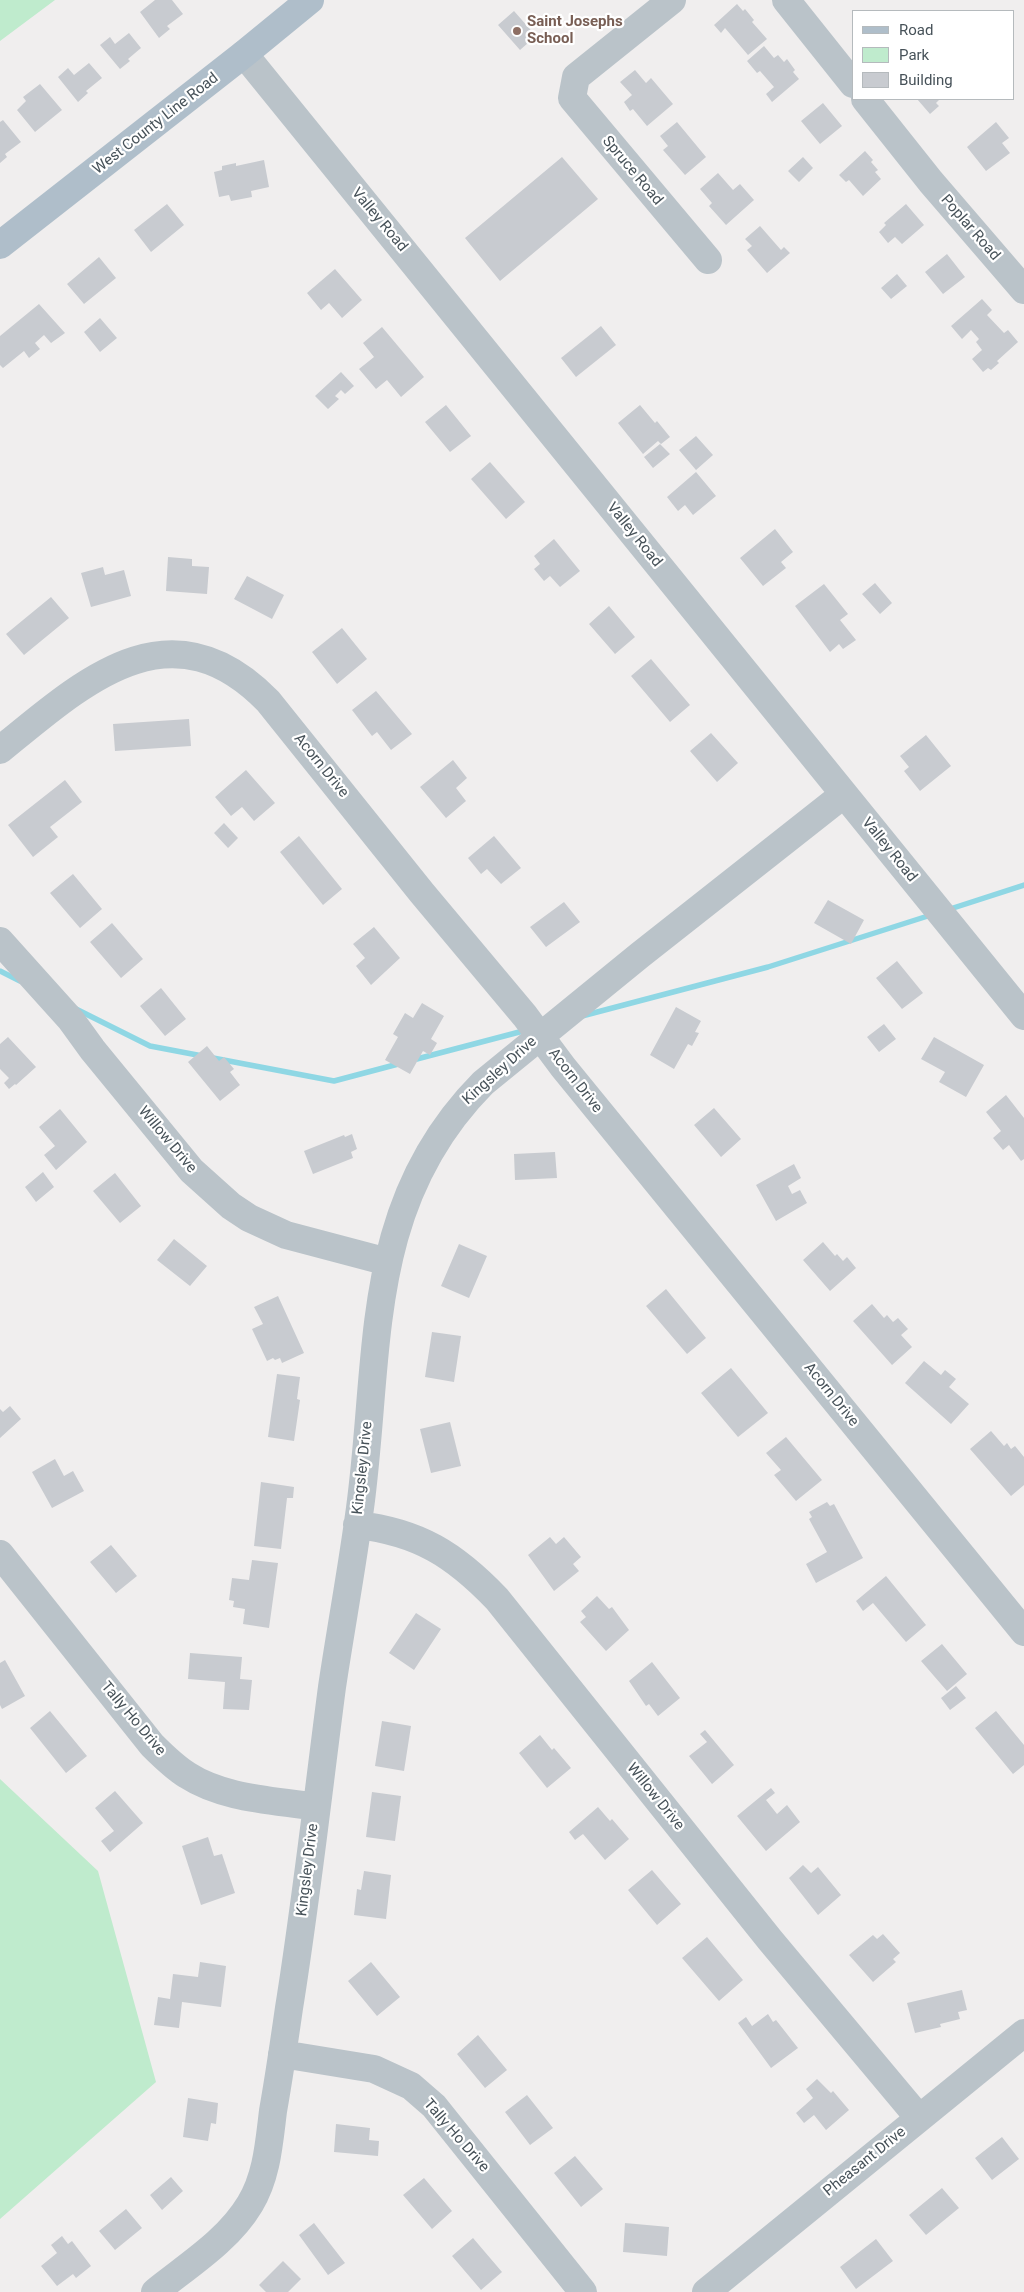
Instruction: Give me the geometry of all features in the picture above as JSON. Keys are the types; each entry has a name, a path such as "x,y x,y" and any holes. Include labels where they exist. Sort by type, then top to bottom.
{"main road":[{"name":"West County Line Road","path":"0,246 310,0"}],"street":[{"name":"Spruce Road","path":"672,0 576,77 572,98 708,260"},
{"path":"786,0 852,83"},
{"name":"Valley Road","path":"244,54 1024,1016"},
{"name":"Poplar Road","path":"866,100 917,165 1024,290"},
{"name":"Acorn Drive","path":"0,750 90,681 135,658 157,654 173,654 194,657 214,663 240,677 268,701 422,893 540,1035 563,1068 1024,1632"},
{"name":"Kingsley Drive","path":"155,2292 226,2235 250,2204 265,2168 296,1966 343,1608 357,1525 378,1321 388,1262 409,1192 422,1164 447,1123 462,1104 483,1083 540,1035 843,795"},
{"name":"Willow Drive","path":"0,941 71,1020 92,1049 192,1172 231,1206 250,1218 286,1235 388,1262"},
{"name":"Willow Drive","path":"357,1525 389,1530 414,1537 432,1546 463,1567 497,1599 758,1925 920,2118"},
{"name":"Tally Ho Drive","path":"0,1554 152,1745 174,1766 187,1776 209,1786 237,1794 316,1807"},
{"name":"Pheasant Drive","path":"706,2292 1024,2033"},
{"name":"Tally Ho Drive","path":"282,2054 374,2070 410,2086 434,2106 583,2292"}],"green space":[{"path":"0,0 55,0 0,41"},
{"path":"0,1779 98,1871 156,2082 0,2219"}],"building":[{"path":"155,0 172,0 183,14 167,26 170,29 159,38 140,12"},
{"path":"737,4 743,11 745,9 754,20 752,22 767,39 748,55 725,28 721,33 714,25"},
{"name":"Saint Josephs School","path":"514,11 536,36 520,50 498,25"},
{"path":"129,33 141,48 120,69 100,45 110,37 115,44"},
{"path":"764,46 774,58 778,55 784,62 787,59 795,70 793,72 799,79 772,102 766,94 774,87 760,71 757,73 747,61"},
{"path":"89,63 102,78 86,91 88,93 78,102 58,77 68,68 74,75"},
{"path":"635,70 646,83 651,78 673,104 647,126 633,109 630,111 624,102 632,95 620,82"},
{"path":"40,84 62,110 35,132 17,110 26,101 23,97"},
{"path":"918,100 939,100 936,103 939,106 930,114"},
{"path":"823,103 842,126 820,144 801,121"},
{"path":"3,120 21,142 5,154 7,157 0,163 0,122"},
{"path":"677,122 706,157 685,175 663,150 668,146 660,136"},
{"path":"996,122 1009,138 1002,143 1010,153 986,171 967,147"},
{"path":"865,151 873,160 871,162 878,170 875,172 881,179 863,196 849,180 846,182 839,175"},
{"path":"562,157 598,199 500,281 465,238"},
{"path":"803,157 813,168 799,182 788,171"},
{"path":"264,160 269,187 251,191 252,197 231,201 229,195 219,197 214,172 222,170 222,166 236,163 236,166"},
{"path":"718,173 733,190 740,184 754,200 726,225 709,206 712,203 700,189"},
{"path":"167,204 184,225 151,252 134,230"},
{"path":"906,204 924,225 902,244 895,237 888,243 879,232 886,225 884,223"},
{"path":"760,226 781,250 784,247 790,253 767,273 747,250 752,246 745,239"},
{"path":"947,254 965,277 943,294 925,272"},
{"path":"99,257 116,278 84,304 67,284"},
{"path":"335,269 362,300 342,318 329,303 321,310 307,293"},
{"path":"897,274 907,286 891,299 881,288"},
{"path":"982,299 992,310 987,315 1004,333 1008,330 1018,342 997,361 999,363 991,370 988,368 983,372 972,359 982,350 976,342 979,339 971,330 962,339 951,326"},
{"path":"39,304 65,333 51,343 44,335 35,343 40,349 29,358 24,351 3,368 0,365 0,336"},
{"path":"100,318 117,338 100,352 84,332"},
{"path":"601,326 616,345 576,377 561,358"},
{"path":"382,327 424,377 401,397 387,380 376,389 359,369 374,357 363,343"},
{"path":"341,372 354,386 345,394 341,390 335,396 339,399 328,409 315,396"},
{"path":"446,405 471,436 450,452 425,422"},
{"path":"640,405 670,437 661,444 658,441 643,454 618,423"},
{"path":"696,436 713,455 696,470 679,450"},
{"path":"660,444 670,454 653,468 644,457"},
{"path":"490,462 525,502 506,519 471,479"},
{"path":"696,472 716,496 693,515 685,505 678,511 667,497"},
{"path":"775,529 793,552 781,562 786,568 763,586 740,558"},
{"path":"554,539 580,571 560,587 550,576 544,581 534,569 540,564 534,556"},
{"path":"168,557 192,559 192,566 209,567 207,594 166,591"},
{"path":"103,567 105,575 124,570 131,596 91,607 81,573"},
{"path":"247,576 284,595 272,619 234,599"},
{"path":"875,583 892,603 880,614 862,594"},
{"path":"824,584 848,614 840,620 856,640 843,649 839,644 830,652 795,606"},
{"path":"51,597 69,618 24,655 6,634"},
{"path":"609,606 635,637 615,654 589,624"},
{"path":"342,628 367,659 337,684 312,652"},
{"path":"651,659 690,705 670,722 631,676"},
{"path":"376,691 412,734 391,750 377,732 372,736 352,710"},
{"path":"189,719 191,746 115,751 113,724"},
{"path":"711,733 738,763 717,782 690,751"},
{"path":"926,735 951,766 920,791 904,771 909,767 900,756"},
{"path":"453,760 467,778 456,788 466,801 446,818 420,787"},
{"path":"246,770 275,803 254,821 242,807 231,816 215,797"},
{"path":"65,780 82,802 50,827 58,837 33,857 8,825"},
{"path":"224,823 238,838 228,848 214,833"},
{"path":"299,836 342,889 323,905 280,852"},
{"path":"494,836 521,868 501,884 487,869 481,874 468,858"},
{"path":"73,874 102,909 80,928 50,893"},
{"path":"828,900 864,920 851,944 814,923"},
{"path":"564,902 580,922 546,947 530,927"},
{"path":"112,923 143,959 121,978 90,942"},
{"path":"374,927 400,958 371,985 356,966 365,958 353,944"},
{"path":"897,961 923,993 902,1009 876,978"},
{"path":"161,988 186,1019 165,1036 140,1006"},
{"path":"422,1003 444,1016 431,1039 437,1043 430,1055 423,1051 410,1074 385,1060 398,1037 393,1034 405,1013 413,1018"},
{"path":"676,1007 701,1021 695,1032 699,1033 692,1046 688,1044 674,1069 650,1055"},
{"path":"884,1024 896,1039 879,1052 867,1037"},
{"path":"8,1037 36,1067 9,1089 4,1083 9,1078 0,1069 0,1044"},
{"path":"934,1037 984,1065 966,1097 939,1082 945,1072 921,1059"},
{"path":"207,1046 219,1061 224,1057 234,1069 230,1072 240,1085 220,1101 188,1062"},
{"path":"1006,1095 1024,1118 1024,1159 1021,1161 1009,1145 1003,1150 993,1138 1001,1131 986,1112"},
{"path":"714,1108 741,1139 721,1157 694,1125"},
{"path":"60,1109 87,1142 56,1170 44,1155 55,1146 39,1127"},
{"path":"352,1134 357,1149 351,1152 353,1158 313,1174 304,1151 344,1135 345,1137"},
{"path":"555,1152 557,1178 515,1180 514,1154"},
{"path":"794,1164 801,1178 788,1186 792,1194 800,1190 807,1203 776,1221 756,1185"},
{"path":"43,1172 54,1187 36,1202 25,1187"},
{"path":"115,1173 141,1206 120,1223 93,1191"},
{"path":"174,1239 207,1266 190,1286 157,1260"},
{"path":"823,1242 835,1256 837,1254 843,1261 847,1257 856,1268 830,1291 803,1260"},
{"path":"459,1244 487,1256 469,1298 441,1286"},
{"path":"666,1289 706,1338 687,1354 646,1306"},
{"path":"278,1296 304,1353 282,1363 280,1358 275,1360 273,1358 267,1361 252,1329 263,1324 254,1307"},
{"path":"872,1304 884,1318 887,1315 893,1322 898,1318 908,1329 901,1335 912,1347 892,1365 853,1321"},
{"path":"432,1332 461,1336 454,1382 425,1377"},
{"path":"924,1361 941,1375 945,1370 956,1379 949,1387 969,1404 951,1424 905,1383"},
{"path":"731,1368 768,1413 738,1437 701,1393"},
{"path":"277,1374 300,1377 297,1399 300,1400 294,1441 268,1437"},
{"path":"10,1406 21,1419 0,1438 0,1409 3,1412"},
{"path":"450,1422 461,1466 431,1473 420,1429"},
{"path":"991,1431 1004,1446 1007,1443 1011,1449 1015,1446 1024,1457 1024,1485 1011,1496 970,1449"},
{"path":"786,1437 822,1480 796,1501 774,1475 781,1470 766,1453"},
{"path":"55,1459 64,1476 73,1471 84,1491 52,1508 32,1472"},
{"path":"261,1482 294,1487 293,1498 287,1498 281,1549 254,1546"},
{"path":"827,1502 830,1506 834,1504 863,1558 816,1583 806,1564 827,1552 809,1519 812,1517 809,1512"},
{"path":"550,1537 556,1544 564,1537 581,1557 573,1564 579,1571 554,1591 528,1555"},
{"path":"111,1545 137,1576 116,1593 90,1562"},
{"path":"252,1560 278,1563 269,1628 243,1624 245,1609 233,1607 234,1601 229,1600 232,1578 249,1580"},
{"path":"886,1576 926,1625 906,1642 873,1603 863,1611 856,1601"},
{"path":"597,1596 609,1609 612,1607 629,1630 606,1651 580,1622 586,1617 581,1611"},
{"path":"416,1613 441,1629 414,1670 389,1653"},
{"path":"942,1644 967,1674 947,1691 921,1661"},
{"path":"190,1653 242,1657 240,1679 252,1680 249,1710 223,1709 225,1682 188,1679"},
{"path":"5,1660 25,1696 2,1709 0,1705 0,1663"},
{"path":"652,1662 680,1698 658,1716 649,1704 646,1706 629,1681"},
{"path":"956,1686 966,1698 950,1710 941,1698"},
{"path":"50,1711 87,1756 66,1773 30,1728"},
{"path":"996,1711 1024,1745 1024,1765 1013,1774 975,1728"},
{"path":"382,1721 411,1726 404,1771 375,1766"},
{"path":"705,1730 734,1765 712,1784 689,1756 707,1742 700,1734"},
{"path":"540,1735 552,1750 554,1748 571,1768 547,1788 519,1753"},
{"path":"771,1788 775,1793 766,1800 777,1814 787,1805 800,1822 766,1851 737,1816"},
{"path":"115,1791 143,1823 110,1852 101,1841 114,1831 95,1808"},
{"path":"372,1792 401,1796 395,1841 366,1837"},
{"path":"598,1807 610,1821 612,1819 629,1839 605,1860 583,1834 575,1840 569,1832"},
{"path":"208,1837 214,1856 222,1854 235,1893 201,1905 182,1846"},
{"path":"803,1865 811,1873 818,1867 841,1895 818,1915 789,1878"},
{"path":"652,1870 681,1904 657,1925 628,1890"},
{"path":"364,1871 391,1875 386,1919 354,1915 357,1889 361,1890"},
{"path":"883,1934 900,1953 893,1959 896,1962 873,1982 849,1955 873,1935 877,1939"},
{"path":"707,1937 743,1980 719,2001 682,1958"},
{"path":"200,1962 226,1966 221,2007 182,2002 179,2028 154,2025 158,1997 170,1999 173,1974 198,1977"},
{"path":"371,1962 400,1997 377,2016 348,1981"},
{"path":"962,1990 967,2010 958,2012 960,2019 940,2024 941,2027 915,2033 907,2003"},
{"path":"768,2014 773,2022 776,2020 798,2048 771,2068 738,2023 746,2017 752,2026"},
{"path":"478,2035 507,2070 485,2088 457,2054"},
{"path":"817,2079 831,2093 833,2091 849,2110 826,2130 814,2115 804,2123 796,2113 813,2098 806,2089"},
{"path":"527,2095 553,2128 530,2145 505,2112"},
{"path":"188,2098 218,2103 216,2124 211,2123 208,2141 183,2137"},
{"path":"336,2124 370,2128 369,2140 379,2141 378,2156 334,2152"},
{"path":"1002,2137 1019,2159 992,2180 975,2158"},
{"path":"575,2156 603,2189 581,2207 554,2173"},
{"path":"171,2177 183,2191 162,2210 150,2195"},
{"path":"424,2178 452,2211 432,2229 403,2195"},
{"path":"942,2188 959,2208 926,2235 909,2215"},
{"path":"126,2209 142,2228 115,2250 99,2231"},
{"path":"314,2223 345,2263 328,2275 299,2235"},
{"path":"625,2223 669,2227 667,2256 623,2252"},
{"path":"62,2236 68,2244 72,2241 91,2266 76,2278 73,2274 57,2286 41,2266 57,2253 51,2245"},
{"path":"473,2238 502,2272 481,2290 452,2256"},
{"path":"876,2239 893,2261 856,2289 840,2267"},
{"path":"283,2261 301,2279 288,2292 266,2292 259,2285"}],"waterway":[{"path":"947,910 1024,885"},
{"path":"582,1016 768,967 931,915"},
{"path":"0,971 20,981"},
{"path":"76,1009 150,1046 334,1081 402,1063"},
{"path":"413,1060 527,1030"}],"place":[{"name":"Saint Josephs School","path":"517,31"}]}
